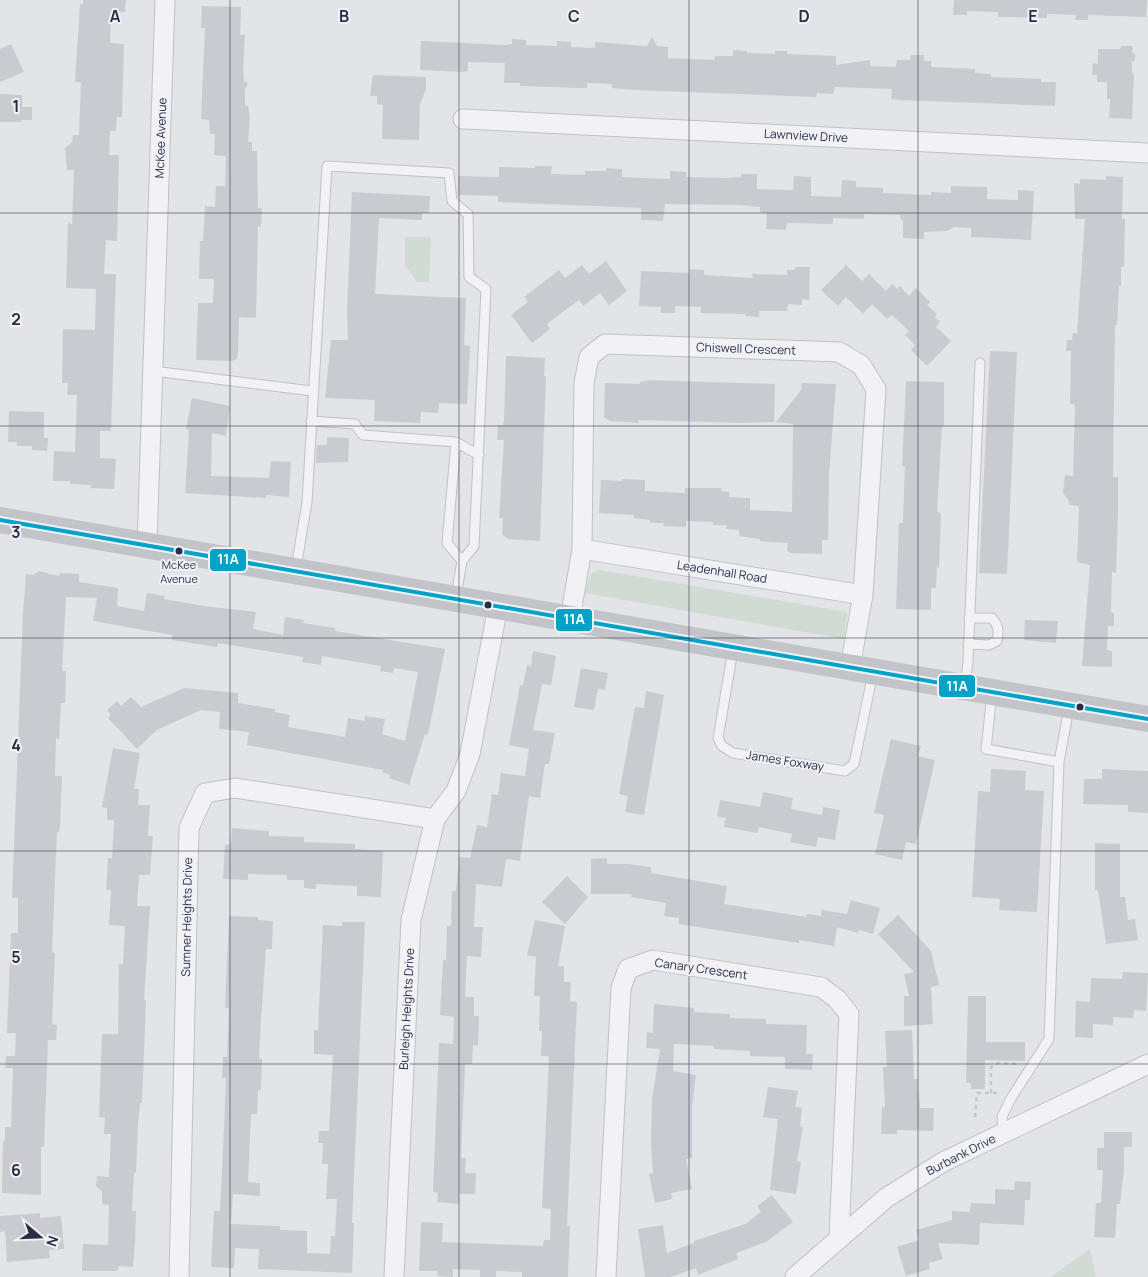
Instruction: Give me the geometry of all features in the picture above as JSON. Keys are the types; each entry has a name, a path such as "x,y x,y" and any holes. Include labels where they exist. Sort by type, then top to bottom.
{"main road":[{"path":"0,520 1148,718"}],"street":[{"name":"McKee Avenue","path":"147,545 165,0"},
{"name":"Lawnview Drive","path":"463,119 1148,153"},
{"name":"Chiswell Crescent","path":"570,619 582,549 584,383 589,357 605,344 839,352 861,365 876,389 863,595 862,669"},
{"name":"Leadenhall Road","path":"582,549 863,595"},
{"name":"Burleigh Heights Drive","path":"394,1277 411,920 435,819 456,791 470,754 498,606"},
{"name":"Sumner Heights Drive","path":"179,1277 189,828 204,793 235,788 435,819"},
{"name":"Canary Crescent","path":"606,1277 621,988 628,969 653,960 821,987 837,999 849,1014 839,1237"},
{"name":"Burbank Drive","path":"795,1277 886,1198 943,1162 1148,1064"}],"lane":[{"path":"296,571 306,502 327,166 449,173 452,201 468,214 469,277 486,289 474,546 462,561 455,599"},
{"path":"964,687 968,644 980,363"},
{"path":"153,371 312,391"},
{"path":"311,421 355,424 363,435 456,442 479,455"},
{"path":"456,442 447,543 462,561"},
{"path":"968,644 989,645 997,641 998,634 997,624 992,618 969,618"},
{"name":"James Foxway","path":"733,647 718,738 722,746 733,753 845,771 850,769 854,764 862,669"},
{"path":"993,692 986,749 1059,762"},
{"path":"1003,1134 1002,1117 1014,1093 1049,1039 1059,762 1070,705"}],"path":[{"path":"991,1093 992,1066 998,1063 1032,1065"},
{"path":"975,1117 977,1093 1014,1093"}],"shaded area":[{"path":"405,237 431,237 429,282 417,282 405,265"},
{"path":"600,570 847,612 844,639 585,593 591,573"},
{"path":"1090,1249 1096,1277 1051,1277"}],"building":[{"path":"83,0 126,0 125,12 111,12 110,43 124,44 122,117 117,117 116,131 110,131 109,155 119,155 117,241 106,240 104,274 116,274 111,431 100,431 100,458 116,459 114,489 90,488 91,485 70,484 70,481 53,481 54,451 75,452 77,395 67,395 68,383 62,383 63,329 95,330 96,289 66,288 68,223 72,224 74,170 67,170 65,148 72,142 73,135 79,135 81,82 75,82 80,4 83,4"},
{"path":"954,0 1147,0 1146,17 1088,15 1088,20 1075,20 1076,15 1047,14 1047,18 998,17 998,12 967,11 967,15 953,15"},
{"path":"202,6 241,7 240,35 245,35 243,71 244,81 248,83 245,89 245,106 248,106 250,118 248,142 252,142 252,151 257,151 258,208 262,208 261,227 258,226 256,318 239,317 237,359 232,361 196,360 198,303 213,303 214,279 199,279 200,241 203,241 205,206 215,207 216,186 225,186 226,156 214,155 215,134 210,134 209,120 201,119 205,28 201,28"},
{"path":"652,37 657,46 668,47 668,58 714,60 715,56 733,56 733,50 747,51 747,53 775,54 775,51 787,51 787,54 836,56 836,65 870,60 870,66 896,67 897,60 910,60 911,55 924,55 924,61 931,61 931,67 975,69 975,73 991,74 991,77 1041,79 1041,82 1056,82 1055,106 898,100 891,99 892,89 835,87 833,94 817,93 816,97 633,90 612,88 612,84 587,83 587,88 520,86 520,83 504,83 505,63 468,62 468,71 462,72 420,70 421,41 505,45 512,44 512,39 526,40 526,45 557,46 557,41 571,42 571,47 595,48 595,42 647,46"},
{"path":"11,44 24,72 0,82 0,49"},
{"path":"1121,46 1133,46 1132,52 1135,54 1135,60 1132,62 1132,72 1134,75 1132,119 1109,118 1110,99 1107,99 1107,82 1097,82 1097,75 1092,75 1093,63 1098,64 1098,49 1120,49"},
{"path":"373,75 426,77 426,89 420,104 419,140 382,139 383,105 377,104 377,96 370,96"},
{"path":"0,94 22,95 22,107 32,107 32,120 0,122"},
{"path":"535,166 552,166 551,174 585,175 585,171 606,171 606,168 622,169 622,177 670,179 670,171 686,172 686,177 726,178 741,177 741,174 757,174 757,189 793,190 794,176 811,177 811,196 841,197 842,180 856,181 856,187 883,188 883,193 931,195 931,192 951,193 951,186 987,187 987,199 1018,200 1018,190 1034,191 1031,240 971,237 971,228 954,227 947,231 924,232 924,239 903,238 903,220 900,219 900,215 864,214 864,219 833,218 833,224 787,223 786,230 766,229 767,213 760,212 760,207 665,204 663,221 641,220 641,208 498,202 498,196 458,195 458,176 499,177 499,167 535,168"},
{"path":"1106,176 1123,177 1122,219 1125,219 1124,267 1121,267 1117,325 1115,325 1113,477 1118,477 1118,512 1116,573 1112,572 1111,612 1114,613 1114,626 1108,626 1107,650 1112,651 1112,667 1082,666 1090,565 1077,562 1079,506 1069,505 1069,501 1063,493 1065,475 1073,476 1075,408 1074,404 1070,404 1071,351 1066,351 1067,340 1072,340 1073,333 1077,333 1085,219 1075,219 1074,183 1080,184 1080,179 1106,180"},
{"path":"352,192 430,196 429,213 422,213 422,220 379,218 375,294 466,298 464,345 470,346 467,404 439,403 438,413 421,412 420,423 374,421 375,400 325,398 331,340 348,340 347,310"},
{"path":"606,261 627,291 609,305 600,293 583,306 579,300 547,324 550,329 532,343 511,315 528,302 524,297 559,270 565,278 582,265 589,274"},
{"path":"846,265 862,281 869,274 886,291 892,284 897,289 900,286 909,296 916,288 930,302 927,305 937,314 935,317 940,322 936,327 951,341 927,366 911,350 915,345 905,335 909,331 892,315 887,319 872,304 863,314 846,297 838,306 821,290"},
{"path":"795,267 810,267 809,300 802,299 802,305 788,304 787,311 759,311 759,317 745,316 746,314 701,313 701,307 675,306 675,313 661,313 661,307 639,306 641,271 689,273 689,269 704,270 704,275 753,278 752,274 787,275 787,270 795,270"},
{"path":"990,351 1017,352 1007,574 979,573"},
{"path":"506,356 545,358 540,541 508,539 502,534 503,518 499,518 504,440 497,440 498,425 503,425 504,421"},
{"path":"648,380 775,384 774,422 638,420 638,423 610,421 604,417 605,383 640,384 640,382"},
{"path":"906,381 944,382 944,426 942,426 937,511 941,514 939,568 937,567 936,588 931,588 931,610 896,609 899,523 903,523 905,466 902,466"},
{"path":"802,383 836,384 829,474 828,540 822,540 822,554 790,553 787,550 788,543 760,541 760,539 739,536 739,530 726,529 727,525 713,525 713,522 686,521 686,527 663,526 664,523 650,523 650,520 634,518 634,515 599,513 601,480 622,481 622,479 645,480 645,491 685,493 685,488 722,488 721,491 729,492 729,497 750,498 750,510 792,512 793,424 776,422 801,390"},
{"path":"192,398 230,406 226,436 212,433 211,476 269,478 271,461 291,462 289,497 266,495 266,498 185,493 189,430 186,429"},
{"path":"9,411 44,412 44,438 48,438 47,451 32,450 32,446 17,446 17,442 8,442"},
{"path":"327,437 349,438 348,462 316,463 317,445 327,445"},
{"path":"39,571 59,576 59,573 79,574 79,582 118,588 117,606 144,611 147,593 165,596 164,599 204,606 256,612 253,629 283,635 285,617 304,620 303,623 335,628 335,631 445,649 428,735 425,734 409,785 389,778 390,775 382,772 383,770 247,745 249,732 219,729 220,712 201,710 157,730 137,749 108,718 111,715 107,710 117,701 121,706 131,697 141,707 184,688 238,693 238,703 275,709 275,712 290,715 288,727 345,737 348,718 365,721 365,716 385,719 382,734 405,741 418,672 394,668 393,673 380,671 381,666 322,656 321,665 302,662 303,657 218,643 217,647 172,640 172,635 93,621 97,598 66,597 62,671 66,671 65,703 61,703 59,739 56,738 55,776 62,776 60,827 59,832 57,832 52,952 55,953 52,1024 57,1025 56,1040 48,1040 44,1147 41,1147 41,1195 2,1193 3,1141 5,1141 5,1127 11,1127 13,1068 5,1068 6,1056 15,1056 16,1033 7,1033 11,933 18,933 18,898 12,898 23,612 26,574 33,575"},
{"path":"1025,620 1058,621 1056,643 1024,640"},
{"path":"533,651 556,656 551,685 542,684 533,730 555,733 549,764 545,764 540,798 529,796 520,861 506,859 502,887 476,884 474,927 483,927 481,957 467,956 465,997 474,997 474,1016 479,1016 478,1045 473,1045 472,1064 465,1064 461,1158 466,1158 465,1173 476,1173 475,1194 459,1194 459,1204 437,1202 438,1193 433,1192 439,1043 453,1044 454,1017 440,1015 443,960 446,960 447,926 451,926 452,891 456,891 459,857 470,858 477,825 487,827 492,794 498,795 501,773 525,776 529,749 509,745 520,685 523,686 527,665 531,666"},
{"path":"581,668 608,673 605,690 598,689 594,710 574,707"},
{"path":"646,691 664,695 644,815 625,812 628,796 619,794 635,707 644,708"},
{"path":"891,739 921,746 918,756 935,760 916,844 906,842 902,860 875,854 884,815 874,813"},
{"path":"113,748 140,753 134,789 139,789 138,805 150,805 148,836 153,836 150,875 139,875 137,906 150,906 144,1000 146,1000 142,1103 140,1103 138,1124 132,1211 136,1211 135,1243 133,1267 119,1266 117,1271 82,1271 83,1244 108,1245 109,1205 102,1204 102,1191 96,1186 97,1176 109,1177 111,1134 104,1134 105,1118 99,1117 102,1034 118,1034 119,964 123,964 125,926 109,925 111,890 106,890 108,858 112,858 114,820 107,820 107,808 102,807"},
{"path":"991,769 1026,771 1025,790 1044,791 1037,912 999,910 1000,899 972,897 978,791 990,792"},
{"path":"1102,769 1148,771 1148,813 1128,812 1128,805 1083,804 1084,779 1102,779"},
{"path":"763,792 793,798 791,809 822,815 823,807 840,810 835,840 818,837 816,847 790,842 792,834 759,827 757,833 724,827 726,818 717,816 720,800 760,807"},
{"path":"232,828 269,831 269,836 304,837 304,842 355,844 355,849 383,851 381,897 357,896 357,886 316,884 316,889 304,888 304,880 287,880 287,875 248,874 248,880 223,879 225,845 231,844"},
{"path":"1095,843 1120,844 1120,897 1125,897 1128,920 1135,919 1138,940 1106,944 1098,890 1095,890"},
{"path":"607,858 607,864 651,867 651,873 727,886 724,904 806,917 807,914 821,916 822,910 847,914 851,900 880,908 873,934 859,930 858,933 837,927 834,946 799,940 799,943 679,924 679,918 664,916 666,903 631,897 632,894 591,894 591,859"},
{"path":"567,876 588,897 565,924 542,902"},
{"path":"898,915 931,951 939,985 931,987 933,1024 904,1026 904,996 909,996 904,974 914,972 878,934"},
{"path":"229,916 258,917 258,920 273,921 272,949 266,949 261,1019 259,1058 262,1059 261,1090 258,1090 257,1114 251,1114 248,1182 260,1183 260,1196 233,1194 231,1224 280,1226 280,1230 307,1231 307,1253 330,1254 331,1236 335,1236 337,1199 326,1199 328,1164 322,1164 323,1143 318,1143 319,1131 329,1131 333,1055 314,1054 314,1030 318,1030 323,925 342,926 342,922 365,922 352,1223 354,1223 352,1273 258,1269 259,1249 235,1248 234,1268 211,1267 214,1211 220,1211 226,1078 222,1078 223,1057 227,1057 229,1008 225,1008"},
{"path":"535,920 565,926 558,966 564,966 564,982 571,982 570,1001 577,1002 567,1226 570,1226 568,1277 522,1277 522,1272 496,1271 496,1277 480,1277 480,1270 453,1269 453,1277 437,1276 438,1271 419,1271 421,1222 443,1223 442,1242 543,1246 544,1240 550,1240 551,1209 542,1208 549,1056 541,1056 542,1031 539,1031 540,996 534,996 536,957 527,955"},
{"path":"1123,972 1148,973 1146,1011 1134,1010 1133,1018 1113,1017 1113,1025 1093,1024 1093,1038 1075,1037 1076,1001 1090,1002 1091,978 1122,979"},
{"path":"968,996 986,996 986,1042 1025,1042 1025,1061 985,1060 985,1089 971,1089 971,1083 966,1083"},
{"path":"654,1004 694,1008 694,1012 730,1014 730,1018 766,1019 766,1024 807,1025 806,1054 813,1054 812,1070 785,1069 785,1057 750,1056 750,1051 714,1049 714,1046 674,1044 673,1071 696,1075 692,1106 692,1158 686,1159 692,1189 671,1193 672,1199 655,1203 649,1174 653,1173 651,1144 652,1099 660,1049 646,1048 647,1032 653,1033"},
{"path":"912,1030 914,1079 918,1079 920,1108 934,1108 933,1131 897,1130 897,1134 881,1134 882,1107 885,1107 883,1067 887,1067 885,1031"},
{"path":"768,1087 798,1091 795,1107 802,1108 800,1126 803,1127 797,1161 801,1162 796,1194 770,1190 778,1119 763,1117"},
{"path":"1104,1132 1132,1132 1132,1147 1124,1147 1124,1170 1120,1204 1117,1204 1115,1238 1094,1237 1096,1203 1101,1203 1103,1170 1097,1170 1097,1148 1104,1148"},
{"path":"1015,1181 1031,1182 1030,1200 1025,1200 1024,1225 980,1223 979,1245 938,1243 943,1259 929,1263 930,1269 906,1276 897,1247 919,1240 916,1230 952,1220 952,1211 970,1212 971,1203 995,1204 995,1189 1014,1190"},
{"path":"772,1195 793,1222 766,1242 736,1253 738,1259 698,1275 696,1268 671,1277 645,1277 638,1229 663,1225 667,1253 694,1243 694,1241 745,1224 761,1212 757,1206"},
{"path":"40,1213 40,1218 61,1216 64,1249 49,1250 50,1258 7,1262 5,1231 0,1232 0,1216"}],"transit line":[{"name":"11A","path":"0,520 1148,719"}],"place":[{"name":"McKee Avenue","path":"179,551"}]}
